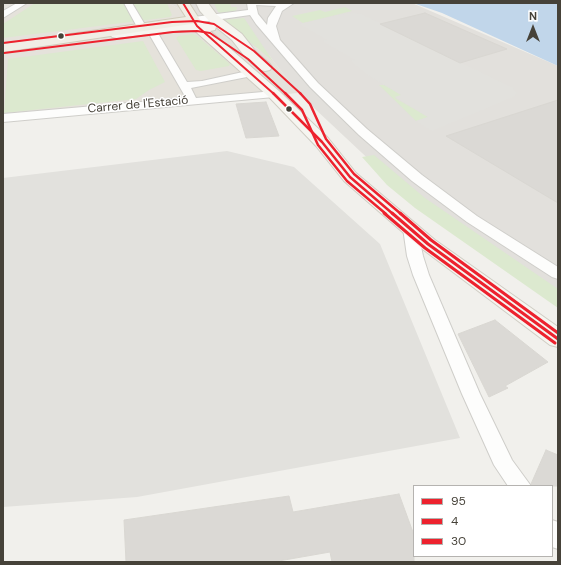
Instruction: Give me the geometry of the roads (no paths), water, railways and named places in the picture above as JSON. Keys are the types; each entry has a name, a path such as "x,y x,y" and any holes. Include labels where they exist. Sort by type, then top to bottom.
{"main road":[{"path":"183,3 195,23 274,94 322,142 350,177 428,244 558,339"},
{"path":"202,3 204,8 213,18 237,37 251,55"},
{"path":"3,48 195,23"},
{"path":"99,35 134,28 195,23 212,28 251,55 291,91 306,107 322,142"}],"street":[{"path":"3,15 23,3"},
{"path":"128,3 139,23"},
{"path":"259,3 290,3"},
{"path":"276,42 271,26 273,18 278,9 290,3"},
{"path":"195,23 252,8 259,22 335,106 388,154 472,219 558,274"},
{"path":"164,28 154,34 192,100"},
{"name":"Carrer de l'Estació","path":"184,86 202,84 252,73"},
{"name":"Carrer de l'Estació","path":"3,118 192,100 274,94"},
{"path":"410,228 415,256 421,276 438,317 471,394 504,465 519,485"}],"water":[{"path":"413,3 558,3 558,66 442,13"}]}
